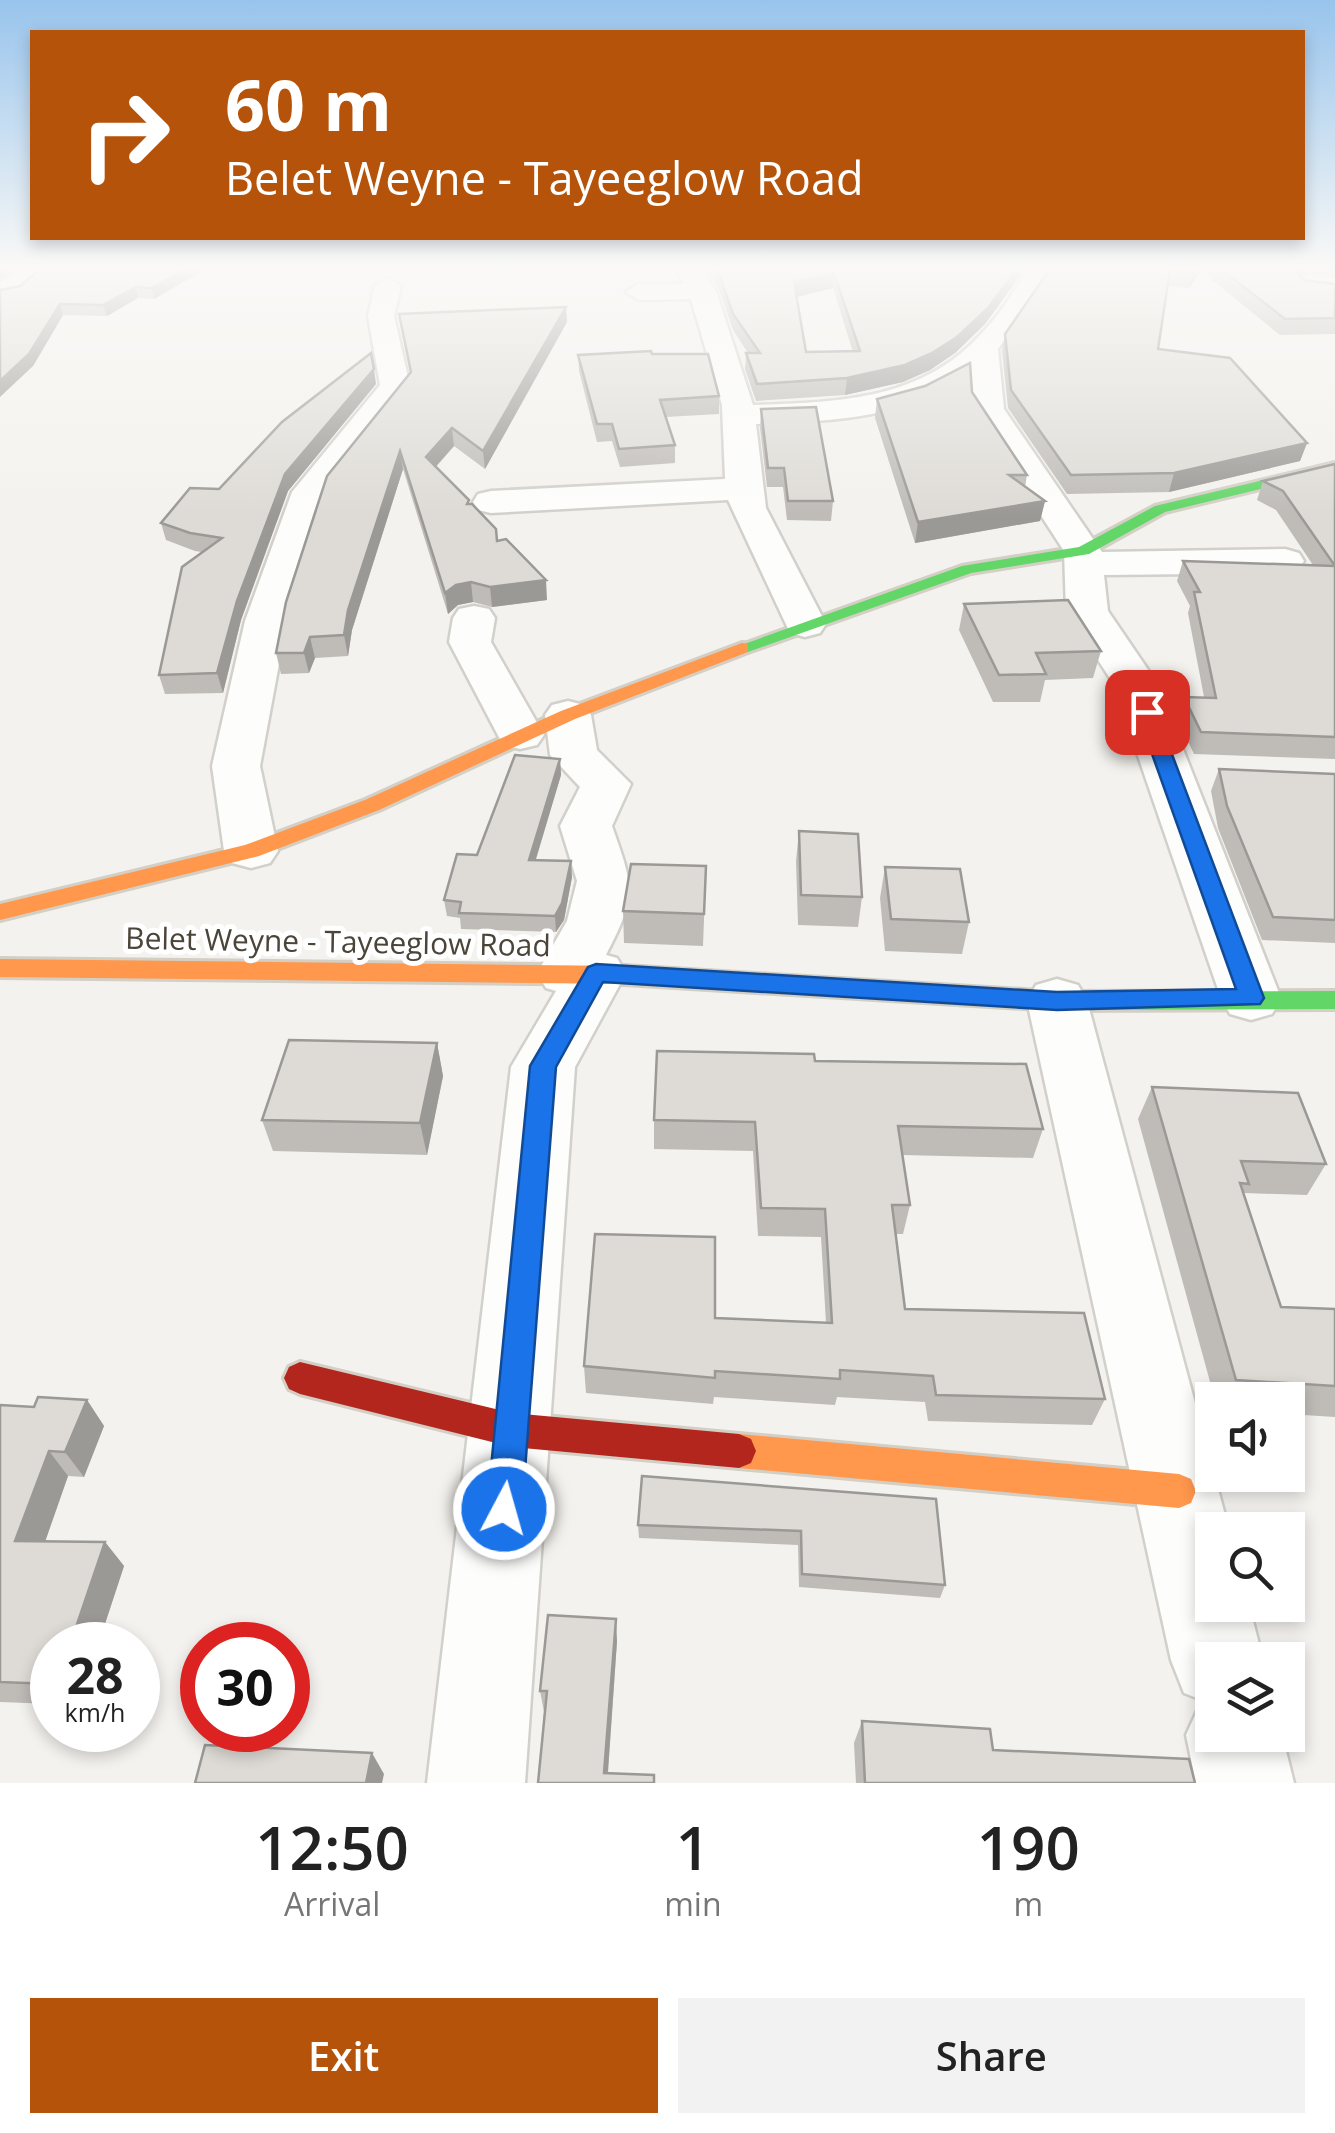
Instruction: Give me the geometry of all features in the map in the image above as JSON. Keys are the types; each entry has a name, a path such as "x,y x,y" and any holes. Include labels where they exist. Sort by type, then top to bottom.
{"street":[{"path":"251,851 236,766 266,621 310,492 394,386 387,349"},
{"path":"718,349 740,416 742,490 805,624"},
{"path":"740,416 865,409 929,392 984,349"},
{"path":"984,349 988,408 1084,557 1087,611 1135,683 1252,998"},
{"path":"1084,557 1160,509 1335,467"},
{"path":"491,502 742,490"},
{"path":"0,912 251,851 372,805 568,716 805,624 968,569 1084,557 1285,561"},
{"path":"474,618 470,642 520,735"},
{"path":"476,1783 512,1430 543,1066 582,973 604,881 586,826 606,784 574,756 568,716"},
{"path":"1170,771 1225,774"},
{"name":"Belet Weyne - Tayeeglow Road","path":"0,968 582,973 1057,1001 1335,1000"},
{"path":"1057,1001 1213,1642"},
{"path":"300,1378 512,1430 1179,1491"},
{"path":"1238,1752 1245,1783"}],"building":[{"path":"0,349 32,349 29,354 0,381"},
{"path":"406,349 542,349 483,451 452,428 426,457 469,500 467,504 472,504 496,529 497,541 506,539 546,580 490,587 471,582 456,585 445,593 400,451 348,610 344,635 310,637 304,653 276,653 286,602 327,476 411,372"},
{"path":"757,349 938,349 905,365 847,378 757,384 746,353 760,353"},
{"path":"1007,349 1160,349 1230,358 1307,443 1174,473 1071,475 1011,390"},
{"path":"651,351 708,354 719,396 660,400 675,445 619,449 612,424 597,424 578,355"},
{"path":"371,353 374,369 285,474 237,601 217,673 159,675 182,567 222,538 161,523 190,488 219,489 282,422"},
{"path":"970,363 972,392 1027,475 1009,475 1045,501 918,522 877,399 925,386"},
{"path":"816,407 833,501 788,501 784,468 768,468 761,409"},
{"path":"1335,464 1335,566 1283,491 1263,481"},
{"path":"1183,561 1335,566 1335,737 1201,732 1184,697 1216,698 1194,592 1200,592"},
{"path":"1068,600 1101,651 1036,653 1046,674 999,675 964,604"},
{"path":"515,755 560,759 529,860 571,861 562,903 555,916 459,913 461,902 444,900 457,854 477,855"},
{"path":"1219,769 1335,774 1335,920 1273,917 1227,806"},
{"path":"799,831 858,834 862,897 801,895"},
{"path":"631,864 706,866 704,914 623,911"},
{"path":"885,867 960,869 969,922 891,919"},
{"path":"289,1040 437,1043 420,1123 262,1120"},
{"path":"657,1051 814,1054 815,1061 1026,1064 1043,1129 898,1126 910,1205 892,1205 905,1309 1084,1313 1105,1399 936,1395 933,1376 840,1370 840,1379 715,1371 715,1378 584,1366 595,1234 715,1237 715,1318 832,1323 825,1209 761,1208 755,1122 654,1120"},
{"path":"1152,1087 1298,1093 1326,1164 1241,1161 1249,1184 1240,1183 1281,1307 1335,1309 1335,1386 1236,1380"},
{"path":"38,1397 87,1400 65,1452 49,1451 15,1541 105,1542 78,1622 30,1622 30,1683 0,1682 0,1405 34,1407"},
{"path":"642,1476 936,1499 945,1585 802,1574 801,1531 638,1525"},
{"path":"548,1615 616,1619 604,1773 654,1775 654,1783 538,1783 547,1691 540,1691"},
{"path":"862,1721 990,1729 993,1750 1189,1759 1195,1783 865,1783"},
{"path":"203,1752 372,1753 366,1783 195,1783"}],"traffic: fast":[{"path":"742,648 968,569 1083,551 1160,509 1335,467"},
{"path":"624,975 1057,1001 1335,1000"}],"traffic: slow":[{"path":"0,912 251,851 372,805 568,715 742,648"},
{"path":"0,968 624,975"},
{"path":"739,1451 1179,1491"}],"traffic: jam":[{"path":"300,1378 512,1430 739,1451"}],"route":[{"path":"504,1509 543,1066 596,973 1057,1001 1252,998 1147,712"}]}
